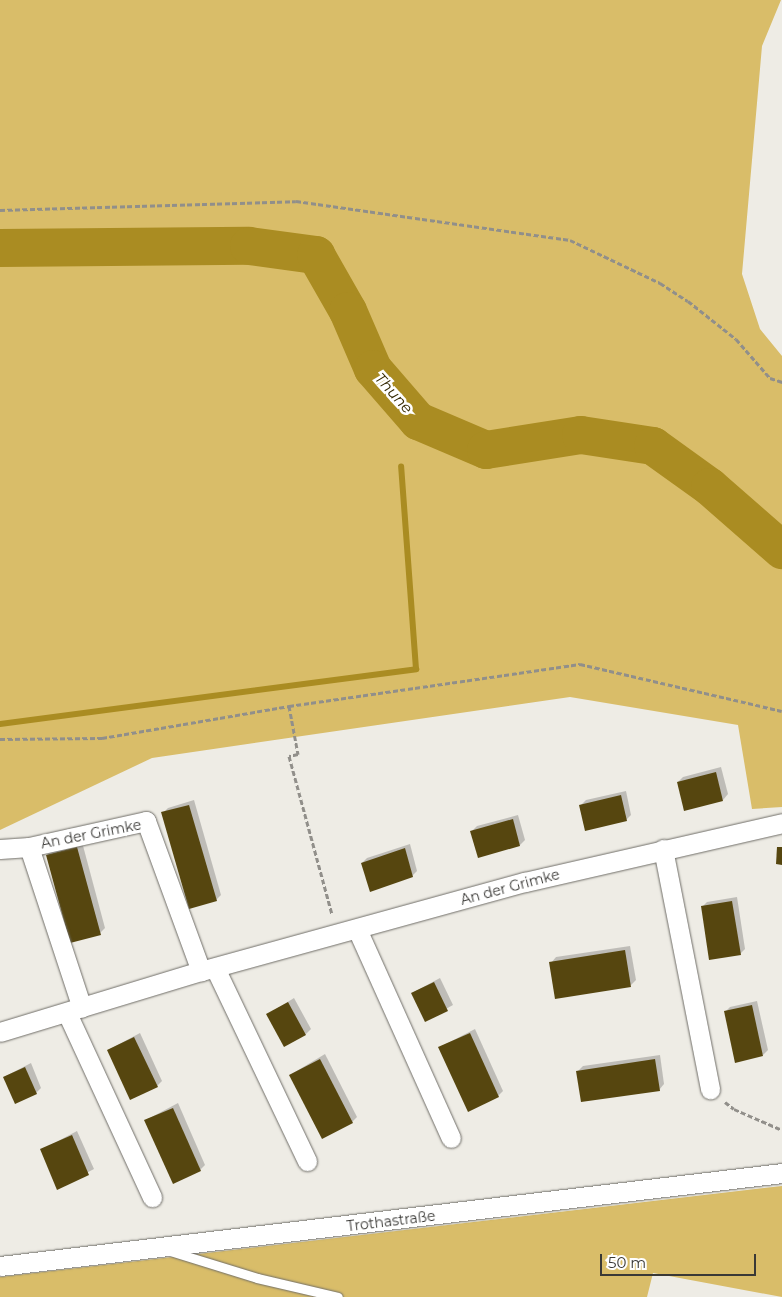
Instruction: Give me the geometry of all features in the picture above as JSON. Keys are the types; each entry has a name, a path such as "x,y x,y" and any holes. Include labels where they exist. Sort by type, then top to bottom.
{"street":[{"name":"An der Grimke","path":"0,849 28,846 146,821 208,970 307,1162"},
{"name":"An der Grimke","path":"0,1032 357,928 663,849 782,823"},
{"name":"An der Grimke","path":"28,846 74,1010 152,1197"},
{"path":"663,849 710,1089"},
{"path":"357,928 451,1138"},
{"name":"Trothastraße","path":"0,1266 782,1173"}],"lane":[{"path":"158,1248 257,1278 338,1297"}],"path":[{"path":"0,210 296,201 570,240 660,283 688,301 736,339 770,378 782,382"},
{"path":"0,738 102,738 289,706 580,664 782,711"},
{"path":"289,706 298,754 288,756 337,934"},
{"path":"710,1089 734,1109 782,1130"}],"shaded area":[{"path":"0,0 781,0 762,46 742,274 760,329 782,356 782,807 752,809 738,725 570,697 152,758 0,830"},
{"path":"782,1186 782,1297 653,1273 647,1297 0,1297 0,1277"}],"building":[{"path":"716,772 723,801 684,811 677,782"},
{"path":"621,795 627,821 585,831 579,805"},
{"path":"189,805 217,901 189,909 161,812"},
{"path":"513,819 520,846 478,858 470,831"},
{"path":"77,847 101,935 70,943 46,855"},
{"path":"777,847 782,847 782,865 776,864"},
{"path":"405,848 413,877 370,892 361,863"},
{"path":"732,901 741,955 709,960 701,906"},
{"path":"625,950 631,987 555,999 549,962"},
{"path":"434,982 448,1011 425,1022 411,993"},
{"path":"288,1002 306,1035 284,1047 266,1014"},
{"path":"752,1005 763,1056 735,1063 724,1011"},
{"path":"470,1033 499,1097 468,1112 438,1047"},
{"path":"134,1037 158,1087 130,1100 107,1050"},
{"path":"320,1059 353,1123 322,1139 289,1075"},
{"path":"655,1059 660,1091 581,1102 576,1071"},
{"path":"25,1067 37,1094 15,1104 3,1077"},
{"path":"173,1108 201,1171 173,1184 144,1120"},
{"path":"72,1135 89,1175 57,1190 40,1149"}],"waterway":[{"name":"Thune","path":"0,248 249,246 316,255 348,311 373,369 418,421 486,450 581,435 653,446 710,487 782,550"},
{"path":"0,724 416,669 401,467"}]}
